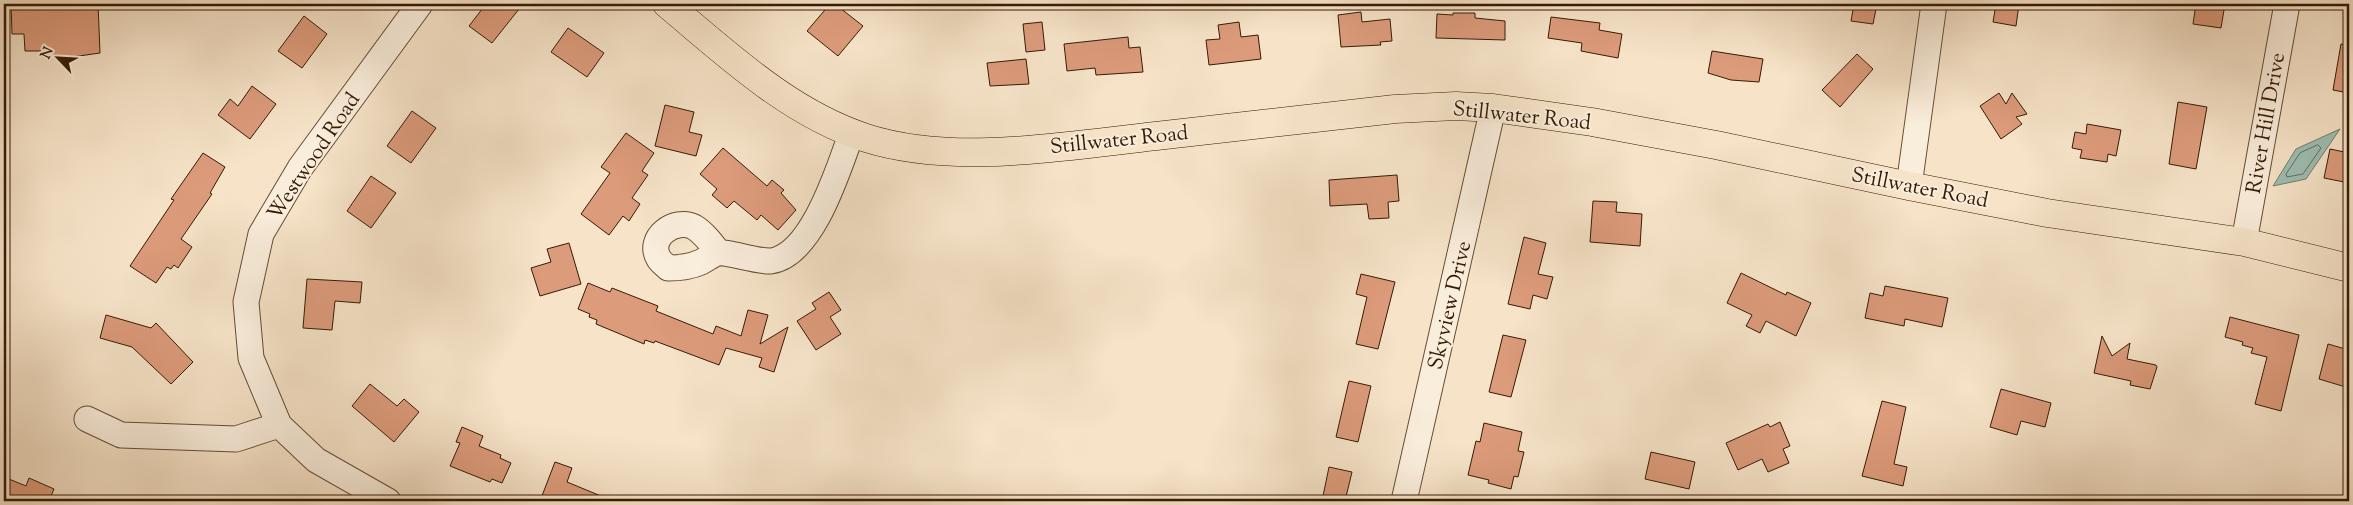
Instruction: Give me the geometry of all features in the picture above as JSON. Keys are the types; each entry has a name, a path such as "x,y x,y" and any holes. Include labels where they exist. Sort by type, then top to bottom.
{"main road":[{"name":"Stillwater Road","path":"667,4 791,103 852,132 904,146 942,152 1027,150 1395,109 1456,106 1493,108 1592,122 1716,145 1909,186 2057,214 2244,242 2349,268"}],"street":[{"name":"Westwood Road","path":"388,501 316,460 278,425 251,358 246,302 261,234 300,168 420,4"},
{"path":"1909,186 1934,4"},
{"name":"River Hill Drive","path":"2244,242 2287,4"},
{"name":"Skyview Drive","path":"1404,501 1493,108"},
{"path":"719,252 768,261 791,253 812,227 836,175 852,132"},
{"path":"86,419 121,434 227,438 236,438 278,425"}],"water":[{"path":"2340,129 2306,179 2273,186 2296,149"}],"building":[{"path":"11,4 98,4 100,53 72,57 44,54 43,51 25,51 24,34 12,34"},
{"path":"486,4 523,4 492,43 469,26"},
{"path":"830,4 835,4 863,26 838,56 807,31"},
{"path":"1854,4 1877,4 1873,24 1851,21"},
{"path":"1996,4 2019,4 2016,26 1993,22"},
{"path":"2196,4 2225,4 2221,28 2193,24"},
{"path":"1361,12 1362,22 1390,19 1392,41 1380,42 1381,45 1341,47 1338,15"},
{"path":"1453,13 1475,13 1475,18 1505,21 1505,40 1436,38 1437,14 1453,15"},
{"path":"304,16 327,34 302,68 278,51"},
{"path":"1551,17 1600,23 1599,30 1622,34 1618,58 1581,51 1582,43 1548,38"},
{"path":"1042,22 1045,50 1026,52 1023,24"},
{"path":"1239,22 1241,37 1258,35 1261,59 1209,65 1206,40 1220,39 1218,25"},
{"path":"568,28 604,53 587,77 551,52"},
{"path":"1128,37 1129,48 1140,47 1143,72 1096,75 1095,68 1067,71 1064,44"},
{"path":"2341,44 2349,45 2349,93 2333,90"},
{"path":"1712,51 1763,59 1759,82 1731,80 1708,73"},
{"path":"1857,54 1873,69 1840,107 1822,90"},
{"path":"1026,59 1029,84 990,86 987,63"},
{"path":"252,86 276,104 250,139 218,115 230,99 238,106"},
{"path":"1999,93 2006,104 2012,93 2027,114 2016,117 2022,124 2001,139 1980,106"},
{"path":"2178,102 2207,107 2196,169 2169,164"},
{"path":"665,105 694,112 689,132 702,135 696,156 655,146"},
{"path":"412,111 436,128 411,163 387,146"},
{"path":"2087,124 2121,130 2116,156 2108,154 2107,162 2080,158 2082,150 2072,148 2075,132 2086,134"},
{"path":"626,133 654,153 642,171 648,175 632,198 640,204 629,221 623,216 609,235 581,214 610,173 601,167"},
{"path":"723,148 767,186 772,180 784,190 781,193 796,210 778,230 761,215 757,220 734,201 727,208 712,195 717,189 700,174"},
{"path":"2330,149 2349,153 2349,183 2324,178"},
{"path":"203,153 225,167 210,193 212,194 181,239 192,247 178,268 174,265 171,269 167,267 156,283 130,266 174,200 171,199"},
{"path":"1397,175 1399,201 1388,202 1389,218 1369,219 1367,204 1330,206 1329,180"},
{"path":"371,176 396,193 371,228 347,211"},
{"path":"1593,201 1617,202 1616,212 1642,214 1640,246 1590,242"},
{"path":"1524,237 1546,243 1538,274 1553,277 1547,299 1533,295 1530,309 1508,304"},
{"path":"569,243 581,284 540,296 531,268 551,262 547,249"},
{"path":"1741,273 1786,295 1787,292 1811,303 1796,336 1766,321 1760,333 1746,326 1752,315 1727,303"},
{"path":"1361,274 1395,282 1378,349 1356,344 1367,297 1356,294"},
{"path":"307,279 362,282 360,303 335,301 332,330 303,328"},
{"path":"588,283 610,292 612,288 658,306 656,311 713,334 716,326 741,336 748,310 768,315 760,344 788,327 774,372 759,367 762,358 726,348 719,365 655,341 654,343 645,340 644,344 596,324 597,320 589,317 590,314 578,309"},
{"path":"1885,286 1948,298 1942,327 1905,319 1904,326 1865,318 1870,293 1883,296"},
{"path":"829,292 841,310 830,317 841,334 816,350 797,321 816,309 812,303"},
{"path":"106,315 151,328 156,323 193,362 171,384 132,347 100,338"},
{"path":"2230,317 2299,335 2281,411 2255,404 2267,357 2251,353 2253,348 2242,345 2243,342 2225,337"},
{"path":"1503,335 1526,340 1511,397 1489,392"},
{"path":"2102,336 2112,356 2130,343 2127,359 2156,365 2150,389 2130,385 2131,381 2094,373"},
{"path":"2328,344 2349,350 2349,388 2319,379"},
{"path":"1349,381 1371,386 1358,442 1336,437"},
{"path":"370,384 397,406 404,399 419,412 394,442 352,406"},
{"path":"2001,389 2051,403 2045,427 2021,421 2017,435 1990,427"},
{"path":"1882,401 1906,407 1894,464 1907,467 1903,486 1862,476"},
{"path":"1780,422 1790,446 1783,449 1789,463 1768,472 1762,459 1738,470 1726,443 1768,424 1770,427"},
{"path":"1484,423 1522,432 1518,451 1524,452 1518,477 1514,476 1511,489 1488,483 1489,480 1468,475 1476,441 1480,442"},
{"path":"462,427 483,436 479,446 501,455 500,458 511,463 502,483 492,479 490,482 450,466 460,443 456,442"},
{"path":"1651,452 1695,462 1689,489 1645,479"},
{"path":"555,462 572,468 567,482 613,501 540,501"},
{"path":"1329,467 1352,472 1345,501 1322,501"},
{"path":"4,477 26,486 29,478 54,489 51,496 62,501 4,501"}]}
